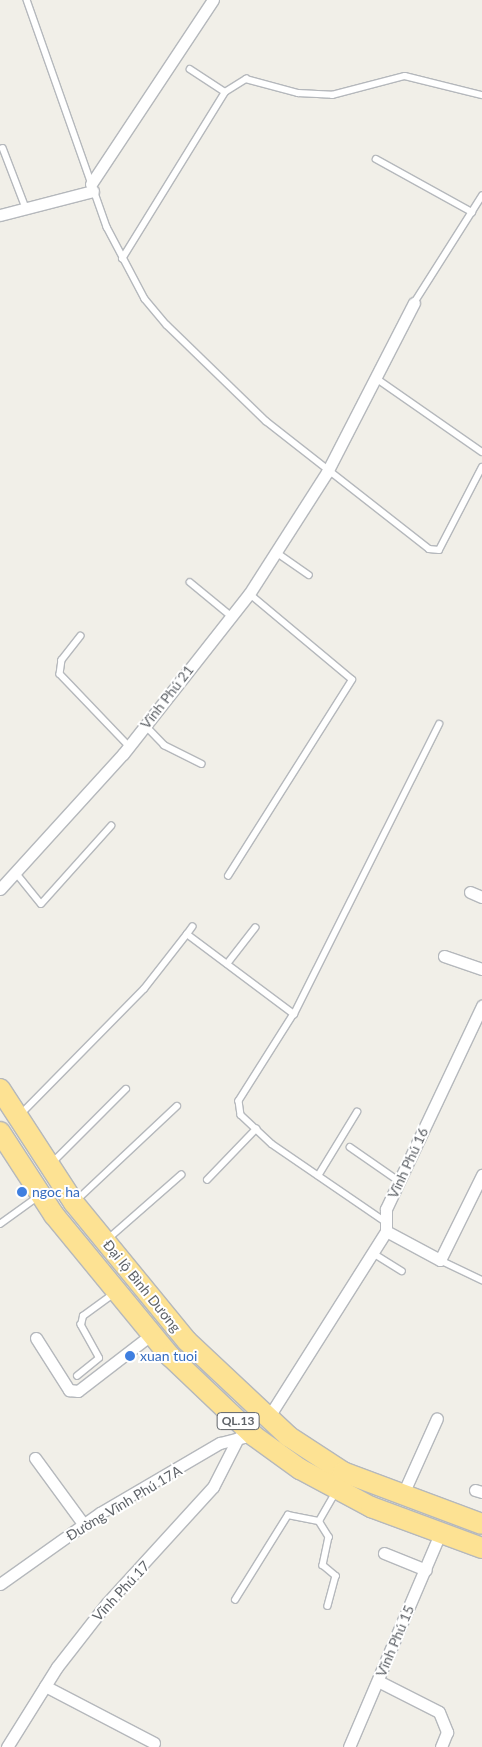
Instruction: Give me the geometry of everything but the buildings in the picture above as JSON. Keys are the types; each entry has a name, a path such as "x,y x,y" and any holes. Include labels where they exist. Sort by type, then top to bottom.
{"highway":[{"name":"Đại lộ Bình Dương","path":"0,1089 74,1203 105,1242 187,1341 268,1418 324,1460 402,1496 482,1524"},
{"name":"Đại lộ Bình Dương","path":"2,1138 41,1194 152,1334 246,1437 337,1489 440,1534 482,1548"}],"street":[{"path":"0,215 92,188 213,0"},
{"name":"Vĩnh Phú 21","path":"0,889 17,874 129,746 230,614 249,594 327,472 414,302"},
{"path":"470,892 482,897"},
{"path":"444,956 482,969"},
{"name":"Vĩnh Phú 16","path":"268,1418 373,1253 386,1227 386,1209 482,1006"},
{"path":"386,1227 440,1260 482,1175"},
{"path":"36,1338 69,1390 78,1391 152,1334"},
{"path":"402,1496 438,1418"},
{"name":"Đường Vĩnh Phú 17A","path":"1,1580 84,1525 220,1443 246,1437"},
{"name":"Vĩnh Phú 17","path":"7,1747 45,1686 107,1603 213,1487 246,1437"},
{"path":"35,1458 84,1525"},
{"name":"Vĩnh Phú 15","path":"349,1747 440,1534"},
{"path":"384,1553 426,1570"},
{"path":"378,1681 439,1712 447,1732 441,1747"},
{"path":"45,1686 154,1743"}],"lane":[{"path":"27,0 92,188 122,259 167,325 237,395 327,472 429,549 439,550 482,467"},
{"path":"190,69 225,92"},
{"path":"122,259 225,92 246,79 257,79 298,93 332,96 398,76 482,95"},
{"path":"3,148 26,208"},
{"path":"376,159 472,212"},
{"path":"414,302 482,196"},
{"path":"376,378 482,452"},
{"path":"276,552 310,575"},
{"path":"190,582 230,614"},
{"path":"228,876 352,680 249,594"},
{"path":"81,636 62,660 60,674 129,746"},
{"path":"386,1227 256,1129 241,1116 239,1100 294,1014 438,724"},
{"path":"145,725 164,745 202,764"},
{"path":"17,874 41,904 111,826"},
{"path":"18,1116 144,988 192,927"},
{"path":"227,964 255,928"},
{"path":"187,934 294,1014"},
{"path":"49,1166 126,1089"},
{"path":"74,1203 178,1106"},
{"path":"318,1176 357,1112"},
{"path":"207,1180 256,1129"},
{"path":"350,1147 400,1181"},
{"path":"105,1242 181,1175"},
{"path":"0,1224 41,1194"},
{"path":"373,1253 402,1272"},
{"path":"440,1260 482,1280"},
{"path":"76,1376 100,1358 81,1325 83,1316 117,1291"},
{"path":"319,1521 337,1489"},
{"path":"235,1600 288,1515 319,1521 329,1537 323,1565 336,1576 328,1606"}],"place":[{"name":"ngoc ha","path":"22,1192"},
{"name":"xuan tuoi","path":"130,1356"}]}
